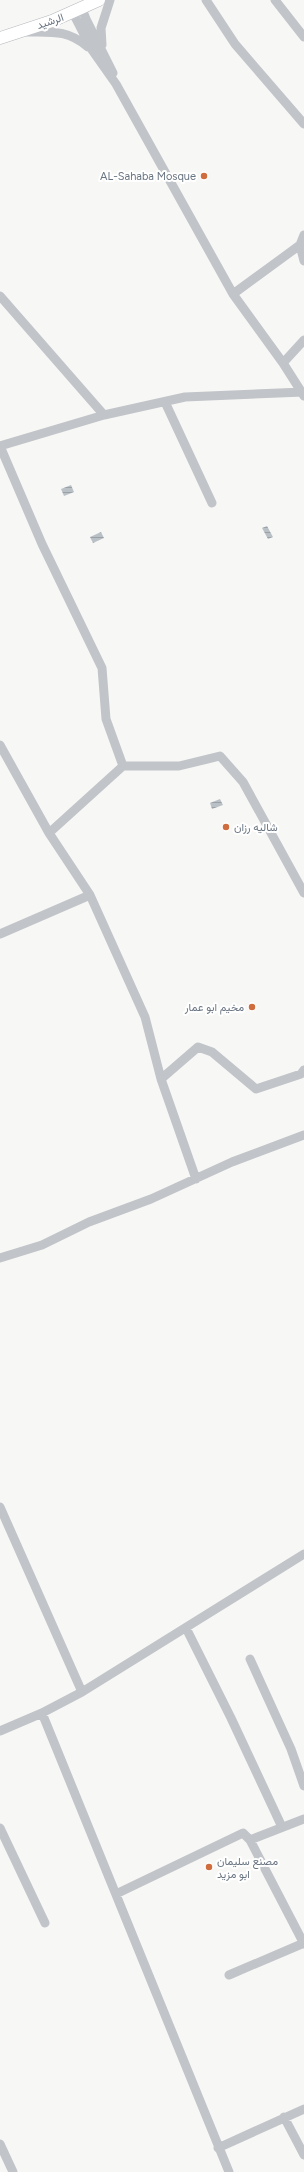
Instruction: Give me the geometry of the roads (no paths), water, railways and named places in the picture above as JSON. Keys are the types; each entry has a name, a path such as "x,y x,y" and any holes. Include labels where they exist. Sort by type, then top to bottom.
{"main road":[{"name":"الرشيد","path":"0,38 78,11 99,0"}],"street":[{"path":"102,50 101,28 110,0"},
{"path":"206,0 235,44 304,124"},
{"path":"275,0 304,37"},
{"path":"78,11 92,50"},
{"path":"78,11 86,20 102,50 112,70 116,84"},
{"path":"20,31 66,34 80,40 92,50 116,84 233,294 304,394"},
{"path":"233,294 300,245 304,235"},
{"path":"300,245 304,262"},
{"path":"0,296 104,415"},
{"path":"283,363 304,340"},
{"path":"123,766 106,719 102,668 42,544 0,446 104,415 185,397 304,394"},
{"path":"165,402 212,503"},
{"path":"0,745 49,832 90,895 145,1017 161,1079 196,1179"},
{"path":"49,832 123,766 179,766 220,756 243,782 304,893"},
{"path":"0,934 90,895"},
{"path":"161,1079 198,1047 212,1052 256,1089 301,1074 304,1070"},
{"path":"0,1258 42,1245 89,1222 196,1179 232,1162 304,1135"},
{"path":"0,1507 82,1692"},
{"path":"0,1731 42,1713 82,1692 303,1557"},
{"path":"186,1628 231,1718 282,1827"},
{"path":"250,1659 291,1749 304,1786"},
{"path":"42,1713 229,2172"},
{"path":"250,1840 304,1818"},
{"path":"0,1828 45,1923"},
{"path":"116,1894 243,1833 250,1840 304,1943 229,1975"},
{"path":"218,2148 304,2109"},
{"path":"284,2117 304,2155"},
{"path":"0,2144 13,2172"}],"place":[{"name":"AL-Sahaba Mosque","path":"204,176"},
{"name":"شاليه رزان","path":"226,827"},
{"name":"مخيم ابو عمار","path":"252,1007"},
{"name":"مصنع سليمان ابو مزيد","path":"209,1867"}]}
